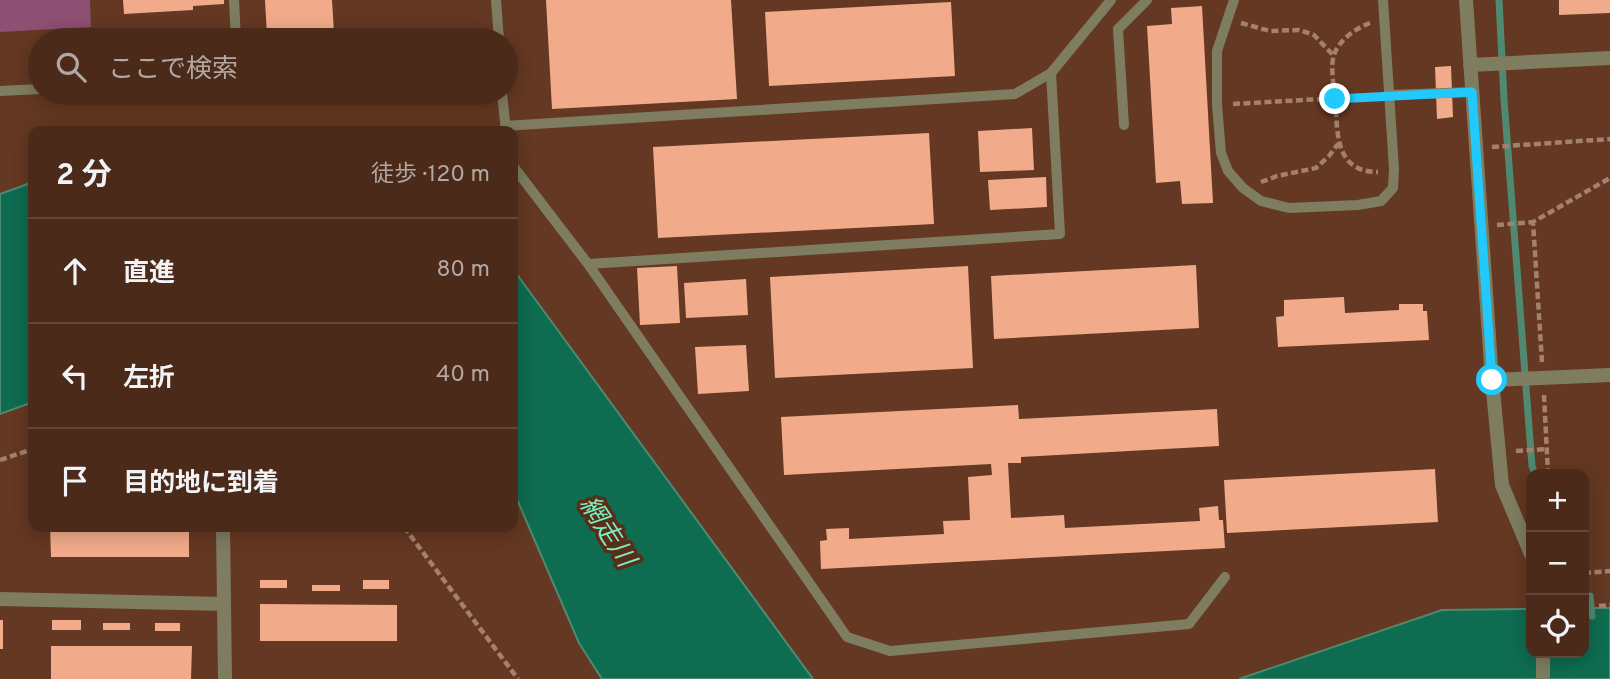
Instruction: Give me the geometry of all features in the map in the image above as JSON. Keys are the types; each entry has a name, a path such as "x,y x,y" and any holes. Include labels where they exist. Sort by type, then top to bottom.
{"street":[{"path":"1466,0 1492,380 1502,485 1526,542"},
{"path":"1470,65 1610,58"},
{"path":"1492,380 1610,375"},
{"path":"223,532 225,679"},
{"path":"0,598 224,604"},
{"path":"1543,658 1543,679"}],"lane":[{"path":"234,0 235,28"},
{"path":"496,0 498,28"},
{"path":"518,128 1015,94 1051,73 1111,0"},
{"path":"1124,125 1118,29 1147,0"},
{"path":"1234,0 1217,51 1217,105 1221,153 1228,171 1243,188 1261,201 1289,208 1358,205 1381,201 1393,188 1383,0"},
{"path":"589,264 1060,234 1051,73"},
{"path":"0,91 28,90"},
{"path":"1389,95 1472,92"},
{"path":"503,105 505,126"},
{"path":"518,172 589,264 847,637 890,651 1189,624 1225,577"}],"path":[{"path":"1227,19 1270,31 1299,30 1314,35 1334,56"},
{"path":"1384,19 1366,24 1339,45 1334,56 1335,99 1338,144 1346,158 1366,172 1394,169"},
{"path":"1217,105 1389,95"},
{"path":"1503,146 1610,139"},
{"path":"1243,188 1277,176 1316,168 1338,144"},
{"path":"1507,224 1533,222 1610,178"},
{"path":"1533,222 1530,379 1547,449 1548,469"},
{"path":"1526,450 1547,449"},
{"path":"0,460 28,451"},
{"path":"408,532 518,679"},
{"path":"1589,573 1610,571"},
{"path":"1600,606 1610,605"}],"shaded area":[{"path":"0,0 90,0 91,27 28,28 28,30 0,32"}],"water":[{"path":"28,184 28,404 0,414 0,194"},
{"name":"網走川","path":"518,276 813,679 602,679 579,643 518,502"},
{"path":"1589,608 1610,608 1610,679 1239,679 1442,610 1526,609 1526,658 1589,658"}],"building":[{"path":"123,0 224,0 224,4 193,6 193,10 124,14"},
{"path":"265,0 332,0 334,28 267,28"},
{"path":"546,0 731,0 737,99 552,109"},
{"path":"1559,0 1610,0 1610,13 1559,15"},
{"path":"951,2 955,76 769,86 765,12"},
{"path":"1202,6 1213,203 1182,204 1180,181 1156,183 1147,26 1172,24 1171,8"},
{"path":"1451,66 1453,117 1437,119 1435,67"},
{"path":"1032,128 1034,170 980,172 978,131"},
{"path":"929,133 934,224 658,238 653,147"},
{"path":"1046,177 1047,207 990,210 988,180"},
{"path":"1196,265 1199,328 994,339 991,276"},
{"path":"677,266 680,323 640,325 637,268"},
{"path":"968,266 973,368 775,378 770,277"},
{"path":"746,279 748,315 686,318 684,283"},
{"path":"1344,297 1345,313 1399,310 1399,304 1423,304 1423,311 1427,311 1429,340 1278,347 1276,317 1284,316 1284,300"},
{"path":"746,345 749,391 698,394 695,347"},
{"path":"1018,405 1019,419 1217,409 1219,446 1021,457 1021,463 1008,463 1011,518 1064,515 1065,528 1200,521 1199,508 1218,506 1219,520 1223,520 1225,548 821,569 820,541 827,540 826,529 849,528 849,539 944,534 943,521 970,520 968,477 992,475 991,464 784,475 781,417"},
{"path":"1435,469 1438,522 1227,533 1224,480"},
{"path":"50,532 189,532 189,557 51,557"},
{"path":"260,580 287,580 287,588 260,588"},
{"path":"363,580 389,580 389,589 363,589"},
{"path":"312,585 340,585 340,591 312,591"},
{"path":"260,604 397,605 397,641 260,641"},
{"path":"0,620 3,620 3,649 0,649"},
{"path":"52,620 81,620 81,630 52,630"},
{"path":"103,623 130,623 130,630 103,630"},
{"path":"155,623 180,623 180,631 155,631"},
{"path":"51,646 192,646 191,679 51,679"}],"waterway":[{"path":"1499,0 1504,99 1533,469"},
{"path":"1590,596 1592,616"}],"route":[{"path":"1335,99 1472,92 1492,380"}]}
